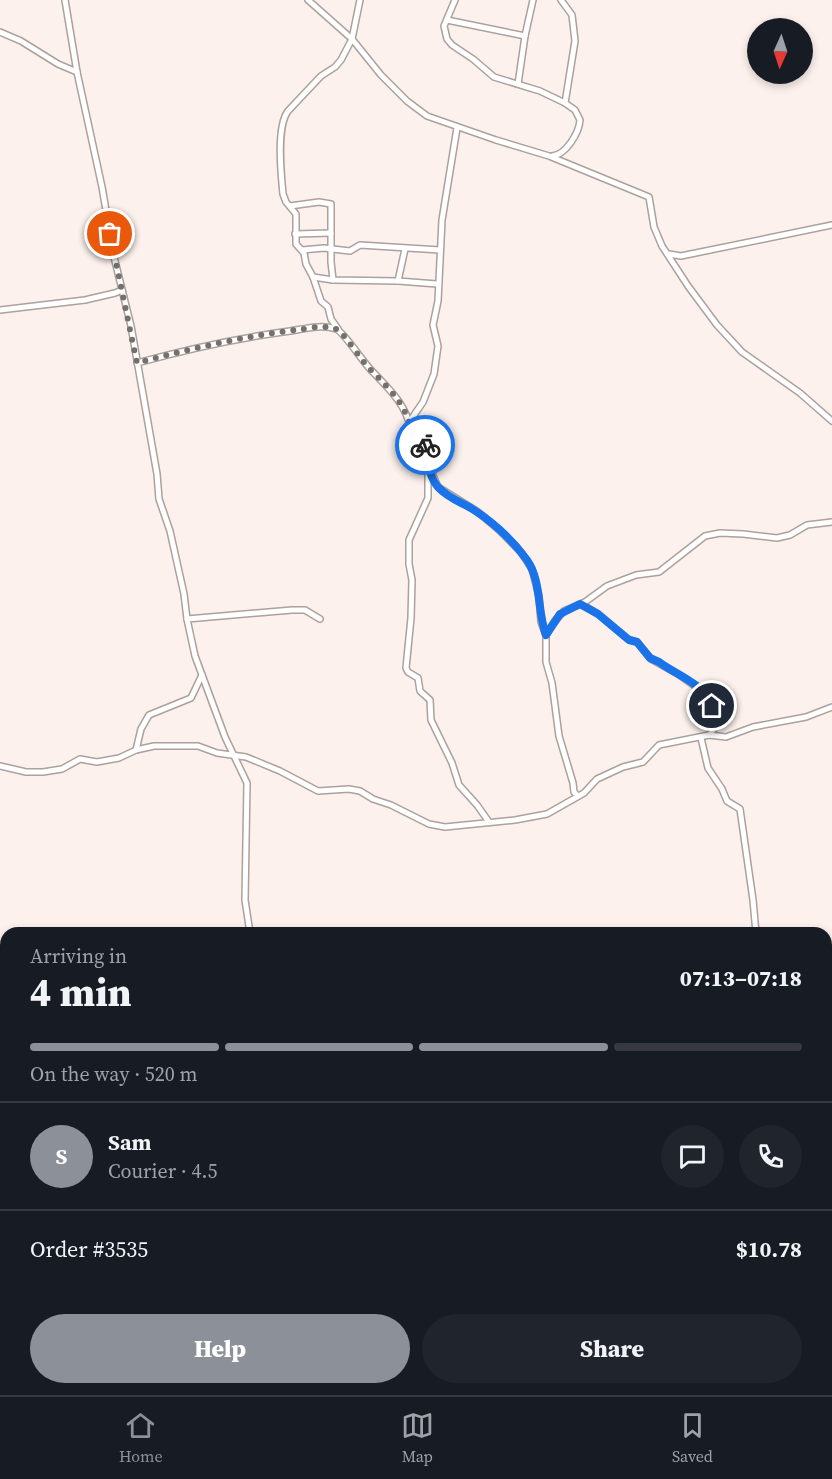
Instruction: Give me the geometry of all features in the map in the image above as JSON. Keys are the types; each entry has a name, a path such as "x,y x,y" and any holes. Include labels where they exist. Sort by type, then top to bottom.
{"street":[{"path":"65,0 77,72 137,363 157,474 159,499 174,548 187,619 202,675 225,737 244,774 248,793 245,900 249,927"},
{"path":"309,0 316,3 352,39 381,75 407,101 427,116 457,128 549,156 649,197 654,227 659,240 695,296 742,352 800,393 832,421"},
{"path":"360,0 352,39 347,50 335,67 321,76 284,116 282,130 284,197 296,214 296,244 302,250 321,301 328,307 331,320 363,362 395,394 410,422 411,430 424,440 428,464 438,488 478,512 500,530 527,561 539,596 541,622 546,635 546,662 552,683 559,736 574,792 578,796"},
{"path":"455,0 444,26 447,39 452,45 494,77 565,103 580,116 579,127 562,152 549,156"},
{"path":"518,84 533,0"},
{"path":"561,0 572,15 574,40 565,103"},
{"path":"447,20 525,36"},
{"path":"0,32 77,72"},
{"path":"410,422 423,402 434,374 438,346 433,325 438,301 437,284 443,207 457,128"},
{"path":"290,206 329,202 332,207 333,280"},
{"path":"667,253 681,255 832,225"},
{"path":"315,233 316,248"},
{"path":"295,234 332,233"},
{"path":"302,250 331,248 350,251 360,245 440,250"},
{"path":"399,281 405,249"},
{"path":"313,277 333,280 437,284"},
{"path":"0,310 85,300 122,290"},
{"path":"137,363 191,348 259,334 312,328 338,330"},
{"path":"428,464 428,498 409,540 412,580 406,668 418,678 420,691 430,700 432,720 459,785 489,822"},
{"path":"546,635 560,614 588,601 607,586 636,575 659,572 705,536 720,533 777,538 790,535 807,525 832,522"},
{"path":"580,604 598,614 629,640 637,642 651,659 678,674 706,694 716,715 714,729 709,735"},
{"path":"187,619 292,610 305,610 320,619"},
{"path":"136,750 144,720 153,713 191,698 202,675"},
{"path":"0,766 33,772 55,771 80,759 97,762 119,758 136,750 154,746 191,745 217,753 246,757 280,771 318,791 349,789 360,791 373,799 436,826 445,827 515,820 547,814 578,796 597,778 623,767 643,762 659,745 709,735 726,736 767,723 806,717 832,707"},
{"path":"701,738 708,768 727,801 740,809 755,927"}],"way so far":[{"path":"110,234 137,363 191,348 259,334 312,328 335,328 342,332 368,368 395,394 410,422 411,430 422,437 425,445"}],"route":[{"path":"425,445 428,464 438,488 478,512 500,530 521,552 532,568 539,596 541,622 546,635 560,614 580,604 598,614 629,640 637,642 651,659 702,690 712,706"}]}
